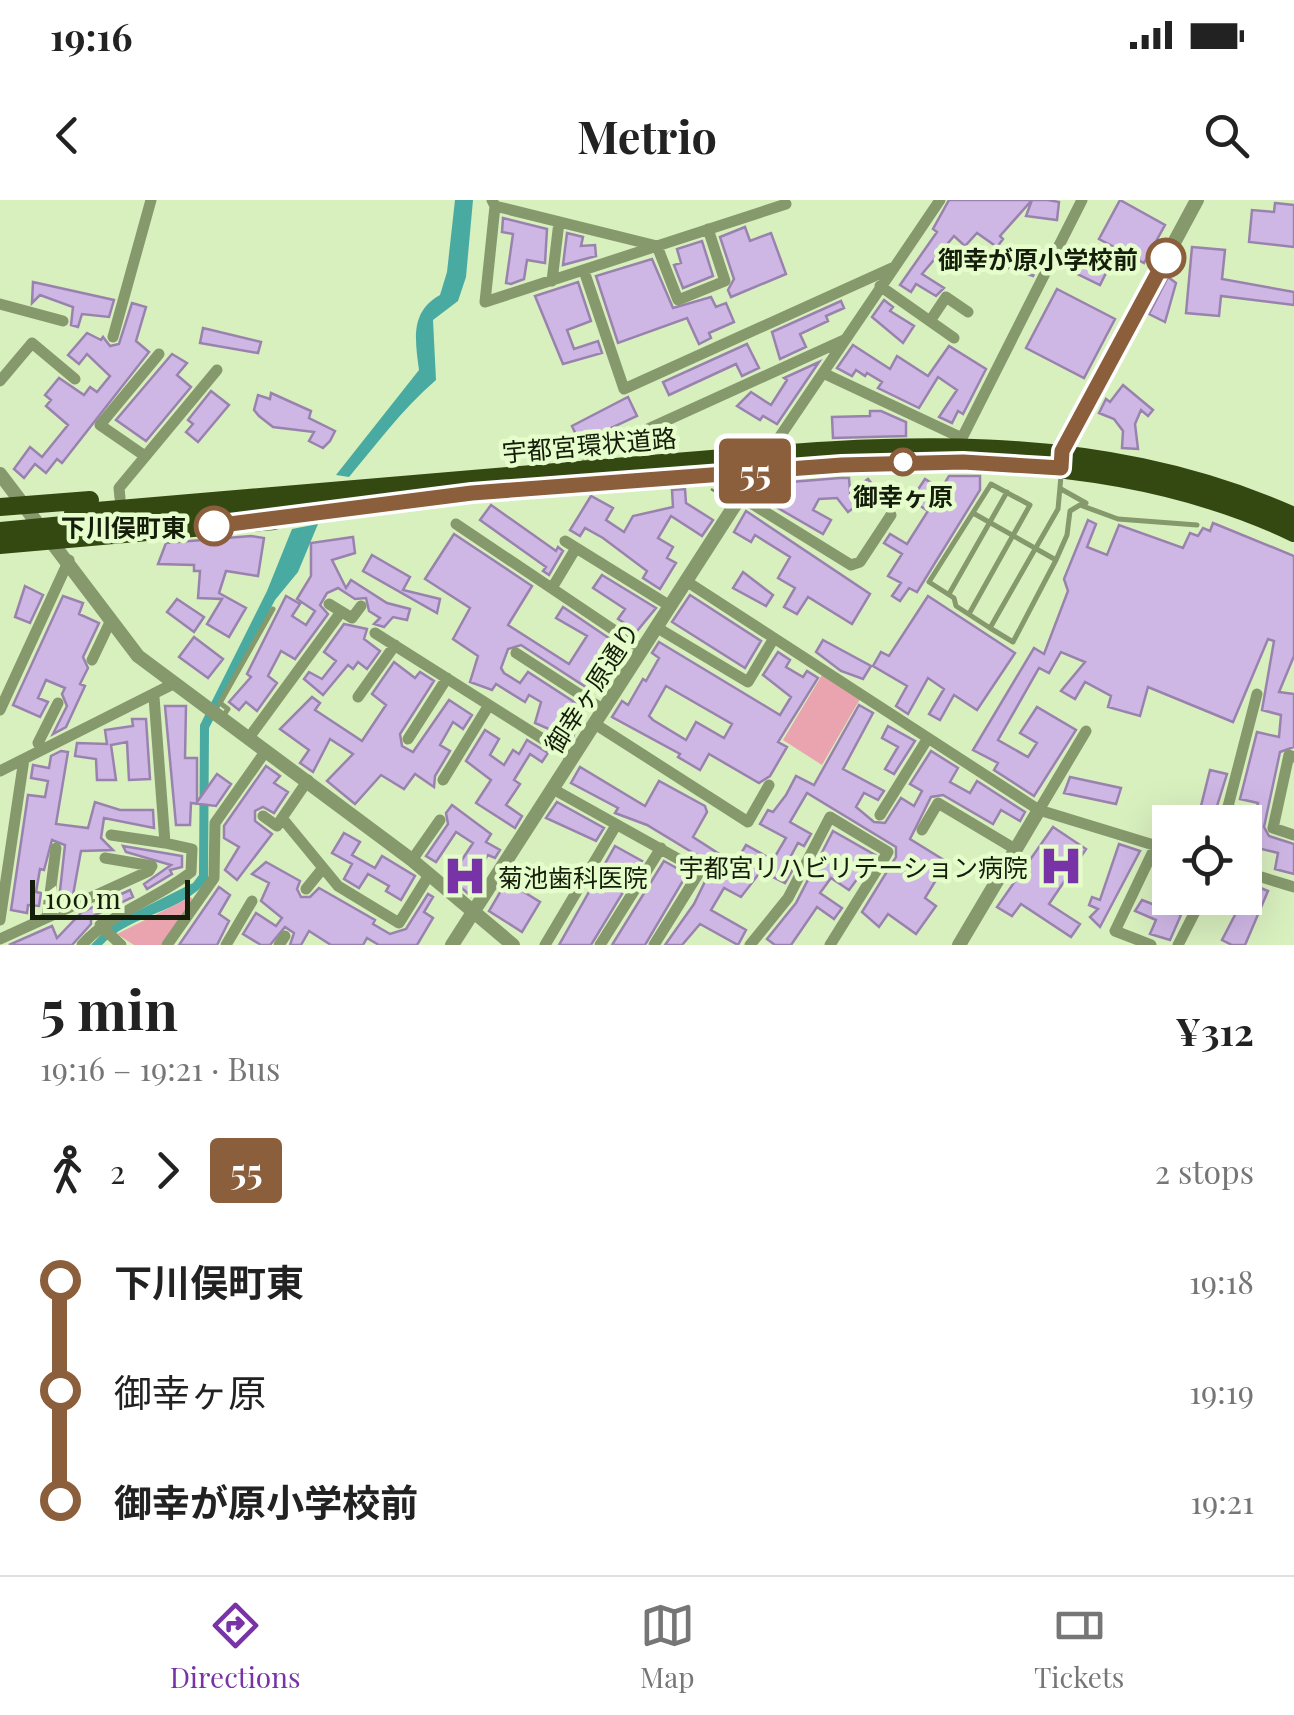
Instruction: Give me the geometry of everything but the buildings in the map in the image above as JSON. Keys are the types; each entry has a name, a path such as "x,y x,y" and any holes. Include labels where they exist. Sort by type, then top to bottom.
{"highway":[{"name":"宇都宮環状道路","path":"474,486 579,470 963,442 1178,473 1294,516"},
{"name":"宇都宮環状道路","path":"0,520 74,519 474,486 925,462 1061,459 1211,498 1294,533"},
{"path":"0,507 120,498 474,486"},
{"path":"0,545 290,519 474,486"},
{"name":"宇都宮環状道路","path":"0,531 74,519"}],"street":[{"path":"113,337 151,200"},
{"path":"768,454 940,200"},
{"path":"823,373 963,442 1082,200"},
{"path":"1061,459 1197,200"},
{"path":"656,246 494,203 485,302 708,230 790,201"},
{"path":"552,281 559,222"},
{"path":"656,246 678,300 725,281 708,230"},
{"path":"584,271 624,389 892,268"},
{"path":"880,286 954,338"},
{"path":"930,320 946,298 968,312"},
{"path":"0,304 63,322"},
{"path":"579,470 606,448 844,340"},
{"path":"0,381 32,343 75,379"},
{"path":"145,456 100,424 158,354"},
{"path":"120,498 119,488 218,370"},
{"name":"御幸ヶ原通り","path":"452,945 686,581 734,498 768,454"},
{"path":"0,474 54,539 138,656 412,860 513,945"},
{"path":"734,498 850,565 860,562 891,515"},
{"path":"456,524 642,650"},
{"path":"552,588 571,544 670,606"},
{"path":"0,710 69,560"},
{"path":"686,581 1038,810 1152,845"},
{"path":"329,604 352,618 361,606"},
{"path":"248,739 342,612"},
{"path":"92,660 112,620"},
{"path":"656,627 748,682 774,638"},
{"path":"375,632 573,758"},
{"path":"358,697 395,645"},
{"path":"516,652 604,710"},
{"path":"408,739 447,678"},
{"path":"0,771 154,697 172,684"},
{"path":"1228,805 1257,694"},
{"path":"154,697 164,843"},
{"path":"42,750 38,743 58,703"},
{"path":"443,780 489,705"},
{"path":"595,724 748,822 769,785"},
{"path":"959,945 1086,731"},
{"path":"880,815 928,738"},
{"path":"167,945 214,878 215,823 264,752"},
{"path":"1294,757 1289,756 1272,828 1294,835"},
{"path":"0,920 24,759"},
{"path":"263,816 277,826 308,780"},
{"path":"552,790 700,870 654,945"},
{"path":"922,830 938,804 1015,849"},
{"path":"750,945 788,898 830,817 888,852 830,945"},
{"path":"282,818 338,886 398,923 429,875"},
{"path":"412,860 440,820"},
{"path":"545,945 615,827"},
{"path":"82,945 100,925 169,890 191,872 192,848 110,835"},
{"path":"48,917 56,848"},
{"path":"600,945 661,848"},
{"path":"1152,854 1115,931 1152,945"},
{"path":"0,939 149,871 152,866 104,858"},
{"path":"306,889 323,868"},
{"path":"1262,877 1294,887"},
{"path":"228,944 252,901"},
{"path":"1178,945 1193,915"},
{"path":"100,925 121,945"}],"lane":[{"path":"990,628 1058,509 1061,459"},
{"path":"969,614 1030,504 991,484 929,582 949,594 969,614 1013,642 1067,535 1070,511 1088,505"},
{"path":"1060,489 1118,519 1198,525"},
{"path":"949,594 1008,492"},
{"path":"973,513 1056,560"},
{"path":"219,717 228,710 220,703 272,609"}],"path":[{"path":"729,443 721,490 713,485 711,488 734,498"}],"shaded area":[{"path":"822,675 860,699 822,765 783,740"},
{"path":"191,897 193,901 163,945 134,945 117,934"}],"water":[{"path":"455,200 473,200 466,277 458,301 433,320 436,380 349,477 336,475 419,370 417,327 424,310 440,295 447,272"},
{"path":"318,524 298,572 275,600 209,728 208,880 185,900 127,926 102,945 91,945 111,924 193,883 199,875 200,725 267,591 292,529"}],"bus line":[{"name":"55","path":"214,526 472,493 842,465 963,462 1061,468 1062,451 1166,258"}],"place":[{"name":"御幸が原小学校前","path":"1166,258"},
{"name":"御幸ヶ原","path":"903,462"},
{"name":"下川俣町東","path":"214,526"},
{"name":"宇都宮リハビリテーション病院","path":"1061,866"},
{"name":"菊池歯科医院","path":"465,876"}]}
